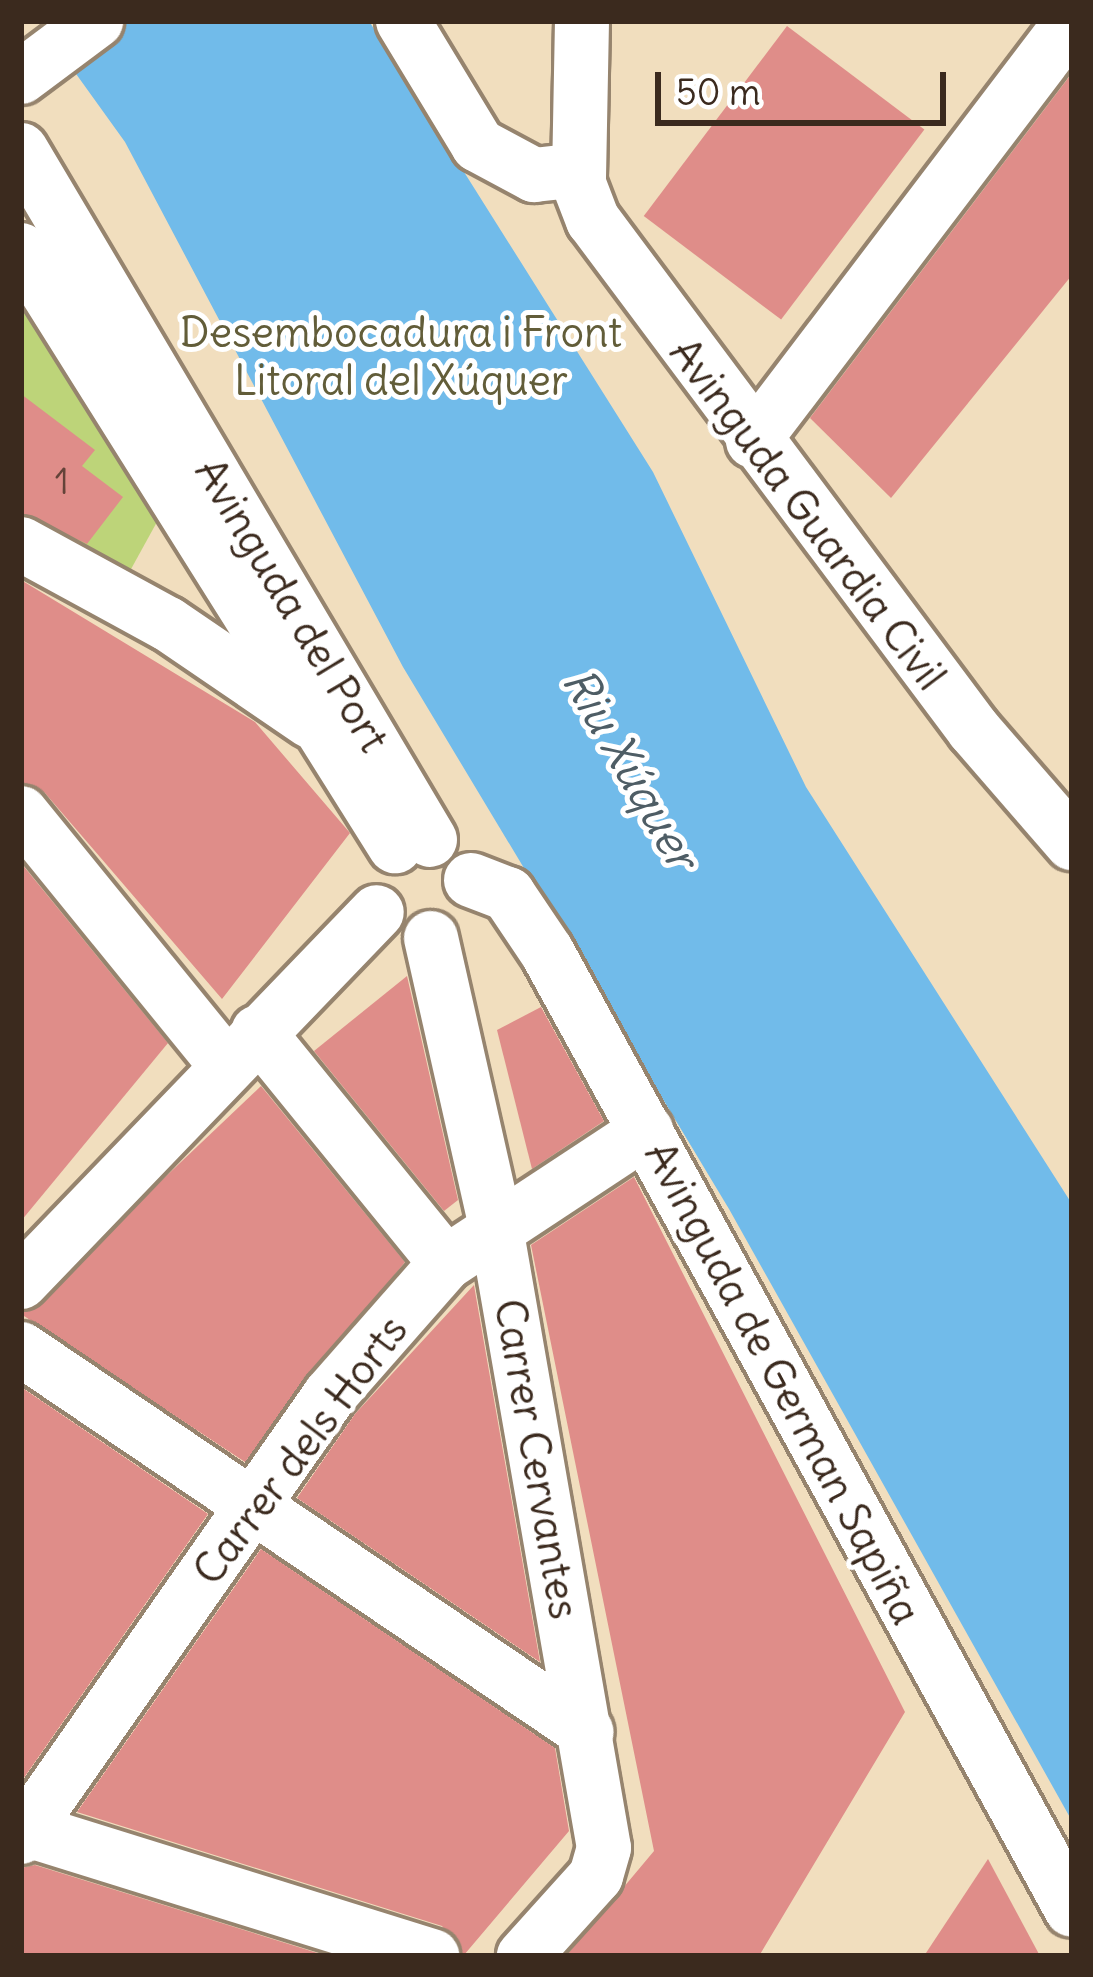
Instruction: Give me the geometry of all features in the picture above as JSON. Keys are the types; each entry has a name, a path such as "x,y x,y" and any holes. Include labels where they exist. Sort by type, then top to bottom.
{"street":[{"path":"22,75 96,21"},
{"path":"403,21 478,145 534,175 579,170"},
{"name":"Avinguda Guardia Civil","path":"581,21 579,170 627,276 1072,843"},
{"path":"753,441 1072,21"},
{"name":"Avinguda del Port","path":"21,128 33,167 412,843"},
{"name":"Avinguda del Port","path":"21,250 224,564 313,723 412,843"},
{"path":"21,544 168,624 313,723"},
{"path":"168,624 224,564"},
{"path":"412,843 454,851 471,880 463,917 431,938 400,934 377,912 375,869 412,843"},
{"path":"30,846 241,1047 446,1263"},
{"name":"Avinguda de German Sapiña","path":"471,880 508,894 646,1131 1072,1910"},
{"path":"21,1282 241,1047 377,912"},
{"name":"Carrer Cervantes","path":"431,938 494,1222 604,1848 596,1876 524,1956"},
{"name":"Carrer dels Horts","path":"23,1832 248,1512 446,1263 494,1222 646,1131"},
{"path":"21,1349 248,1512 587,1732"},
{"path":"23,1832 319,1940 433,1956"}],"green space":[{"path":"21,308 163,511 125,580 21,531"}],"water":[{"name":"Desembocadura i Front Litoral del Xúquer","path":"38,21 369,21 653,472 806,787 1072,1204 1072,1821 729,1209 403,667 125,142"}],"building":[{"path":"787,26 924,130 781,320 644,216"},
{"path":"1072,73 1072,275 891,498 810,418"},
{"path":"21,394 95,450 82,466 123,497 87,544 21,513"},
{"path":"21,580 255,722 350,833 222,999 45,793 21,782"},
{"path":"21,863 168,1043 21,1221"},
{"path":"407,976 458,1200 444,1211 314,1051"},
{"path":"541,1007 604,1121 532,1169 497,1030"},
{"path":"261,1086 405,1262 245,1462 21,1314"},
{"path":"634,1177 905,1712 759,1956 566,1956 654,1851 531,1245"},
{"path":"474,1285 540,1662 297,1498 355,1414"},
{"path":"21,1387 208,1514 21,1782"},
{"path":"261,1549 555,1748 569,1831 464,1955 442,1926 77,1812"},
{"path":"988,1859 1040,1956 924,1956"},
{"path":"35,1865 327,1956 21,1956 21,1868"}],"water label":[{"name":"Riu Xúquer","path":"630,769"}]}
